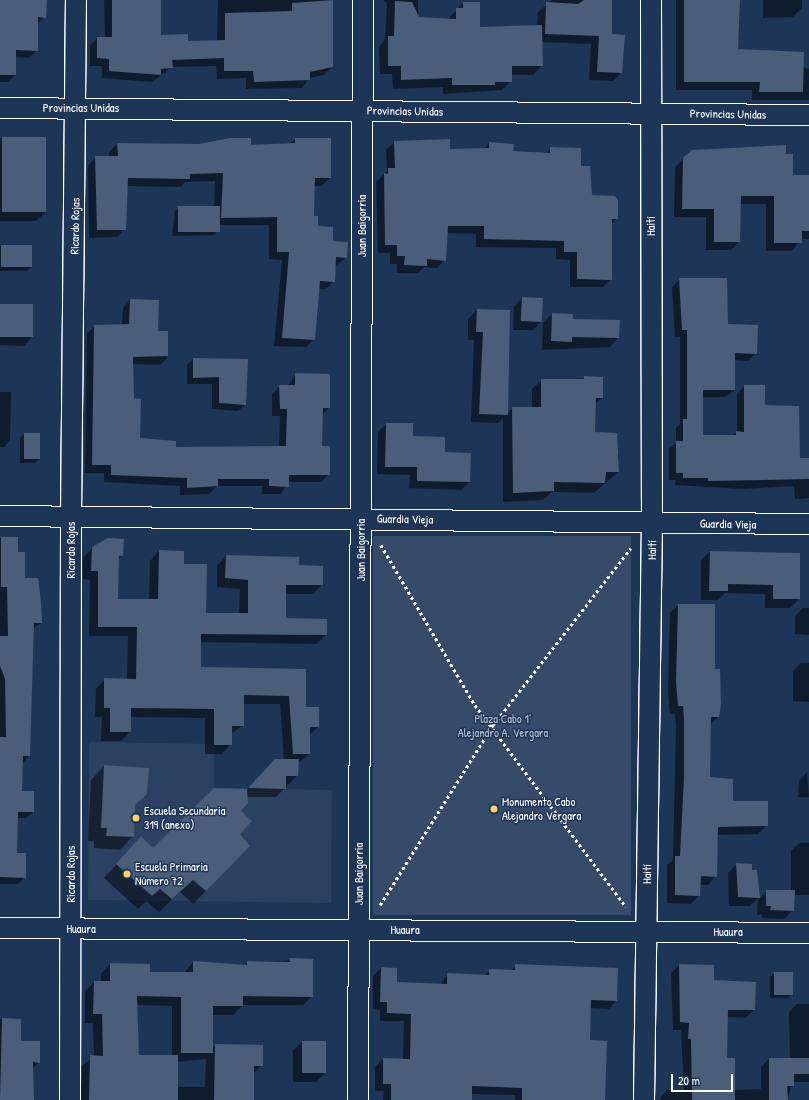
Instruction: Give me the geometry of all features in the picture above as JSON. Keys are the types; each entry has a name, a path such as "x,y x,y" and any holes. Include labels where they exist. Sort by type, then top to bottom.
{"street":[{"name":"Ricardo Rojas","path":"70,1100 70,517 77,108 76,0"},
{"name":"Juan Baigorria","path":"358,1100 363,0"},
{"name":"Haití","path":"644,1100 652,523 650,114 651,0"},
{"name":"Provincias Unidas","path":"0,108 809,115"},
{"name":"Guardia Vieja","path":"0,516 361,518 809,524"},
{"name":"Huaura","path":"0,928 809,933"}],"path":[{"path":"361,518 391,558 475,705 493,725 646,932"},
{"path":"359,930 374,915 493,725 652,523"}],"shaded area":[{"path":"89,742 214,744 214,788 332,790 331,903 88,900"}],"green space":[{"name":"Plaza Cabo 1° Alejandro A. Vergara","path":"373,536 631,536 631,915 373,915"}],"building":[{"path":"0,0 47,0 46,18 38,17 38,51 16,50 16,75 0,75"},
{"path":"112,0 161,0 161,35 188,34 188,41 225,40 225,13 292,11 292,3 333,0 333,67 310,72 310,80 254,82 253,71 224,71 224,58 172,60 173,68 161,69 161,75 109,71 109,59 97,58 97,37 112,37"},
{"path":"584,0 612,0 612,34 625,35 622,73 597,72 599,36 545,34 546,2 578,4"},
{"path":"684,0 740,0 738,49 804,52 803,92 759,92 760,82 684,82"},
{"path":"395,1 412,2 419,17 456,19 456,8 463,8 463,2 480,2 480,27 542,25 543,66 512,66 512,82 495,82 495,85 452,85 452,78 401,80 401,66 388,66 388,36 394,36"},
{"path":"2,137 46,137 46,212 2,212"},
{"path":"230,138 251,138 251,145 295,143 295,138 331,138 331,178 315,178 314,216 318,216 318,226 333,227 333,241 348,242 347,258 336,257 335,282 320,281 315,340 282,338 289,252 277,252 277,217 221,218 223,173 190,174 190,179 128,178 126,230 97,230 95,156 118,156 117,143 199,144"},
{"path":"450,139 450,149 489,148 489,142 514,144 513,151 550,153 550,147 581,148 581,166 590,166 592,195 615,196 618,200 618,219 612,219 612,280 577,279 577,252 564,252 564,241 484,239 484,226 448,226 446,261 427,259 427,266 404,265 405,256 397,256 397,245 385,245 384,173 388,174 388,168 395,168 394,141"},
{"path":"786,145 786,154 793,154 793,175 809,175 809,231 802,231 802,243 774,243 774,196 741,196 740,242 714,242 714,209 682,209 683,158 692,150"},
{"path":"178,206 220,206 220,232 178,232"},
{"path":"1,245 32,245 32,267 1,267"},
{"path":"679,278 727,278 728,324 758,325 757,354 735,353 735,390 703,390 703,435 736,435 736,431 744,432 744,385 765,385 765,405 799,406 800,458 809,458 809,479 708,481 708,478 683,478 683,473 676,473 676,441 683,441 683,419 687,419 687,330 682,330"},
{"path":"522,297 543,298 542,322 521,321"},
{"path":"130,299 159,300 158,331 168,331 168,356 133,357 134,398 141,399 140,438 176,441 176,447 286,446 287,409 280,409 279,385 295,385 295,373 330,374 330,408 323,408 322,446 330,446 330,475 289,475 289,487 269,486 269,479 218,479 218,486 187,488 187,478 111,475 111,465 92,465 94,325 129,324"},
{"path":"0,304 33,304 33,337 0,337"},
{"path":"477,309 510,310 508,415 479,414 483,332 476,332"},
{"path":"552,313 573,314 573,319 620,320 619,338 572,337 572,342 551,341"},
{"path":"193,358 248,359 246,405 219,403 219,377 193,378"},
{"path":"584,376 603,377 603,398 596,398 595,432 617,433 619,472 606,472 605,483 554,482 554,491 513,493 512,407 541,407 541,379 584,379"},
{"path":"386,423 413,423 413,436 445,437 445,452 471,453 470,482 417,481 417,467 385,467"},
{"path":"24,433 40,433 40,459 24,459"},
{"path":"1,537 18,537 18,552 25,552 25,578 38,578 41,602 42,623 34,623 30,756 23,756 22,791 34,791 34,812 18,812 17,853 26,853 26,878 0,877 0,737 6,737 5,679 0,666 0,636 8,636 7,587 1,587"},
{"path":"108,538 124,539 123,556 119,556 118,599 158,599 159,550 184,551 184,564 207,564 206,613 248,613 248,580 225,578 226,555 299,557 299,565 323,566 323,585 286,585 286,618 327,619 327,635 201,634 201,667 306,669 306,707 319,707 319,727 310,727 310,754 293,754 289,696 244,695 244,726 232,726 232,745 214,745 214,709 131,708 131,732 110,732 110,708 104,708 104,678 136,679 137,627 98,627 98,571 91,571 92,547"},
{"path":"710,551 800,553 800,599 773,599 773,585 728,584 728,591 709,591"},
{"path":"678,604 715,604 715,669 720,669 721,704 719,717 711,717 710,777 733,779 733,801 768,801 768,826 718,827 717,877 701,876 700,896 675,895 675,856 680,856 684,778 683,706 678,706 676,682"},
{"path":"275,759 299,759 298,776 286,776 286,789 248,788"},
{"path":"104,765 149,768 147,794 135,805 134,837 106,836 107,828 101,828"},
{"path":"214,788 247,789 248,803 241,811 252,821 240,834 250,846 206,891 193,880 172,899 160,889 152,896 116,864 141,836 153,848"},
{"path":"736,863 752,864 752,870 757,870 760,898 738,897"},
{"path":"766,890 795,890 794,911 770,910 771,906 766,906"},
{"path":"290,958 313,959 313,997 243,996 243,1006 213,1006 213,1053 181,1053 181,997 137,996 139,1055 178,1055 178,1100 89,1100 90,1055 103,1056 102,1014 93,1014 94,981 110,981 110,963 150,964 150,972 193,972 193,961 247,965 247,961 290,962"},
{"path":"515,964 618,968 617,1001 591,1000 590,1040 607,1041 605,1100 522,1100 522,1088 472,1086 472,1100 391,1100 391,1084 383,1084 383,1058 410,1059 411,1014 387,1013 387,1002 380,1002 381,967 397,968 397,982 447,984 447,973 489,975 489,969 515,970"},
{"path":"679,964 714,965 714,980 756,982 755,1010 728,1010 727,1058 735,1058 735,1100 692,1100 691,1039 688,1039 689,1023 680,1022"},
{"path":"774,972 793,972 793,995 774,995"},
{"path":"2,1018 21,1019 21,1041 40,1041 40,1063 33,1062 34,1100 0,1100"},
{"path":"302,1041 326,1041 326,1073 302,1073"},
{"path":"215,1044 263,1045 263,1066 254,1066 254,1100 214,1100"},
{"path":"769,1058 809,1058 809,1074 794,1074 794,1086 787,1086 788,1100 769,1100"}],"place":[{"name":"Monumento Cabo Alejandro Vergara","path":"494,809"},
{"name":"Escuela Secundaria 319 (anexo)","path":"136,818"},
{"name":"Escuela Primaria Número 72","path":"127,874"}]}
